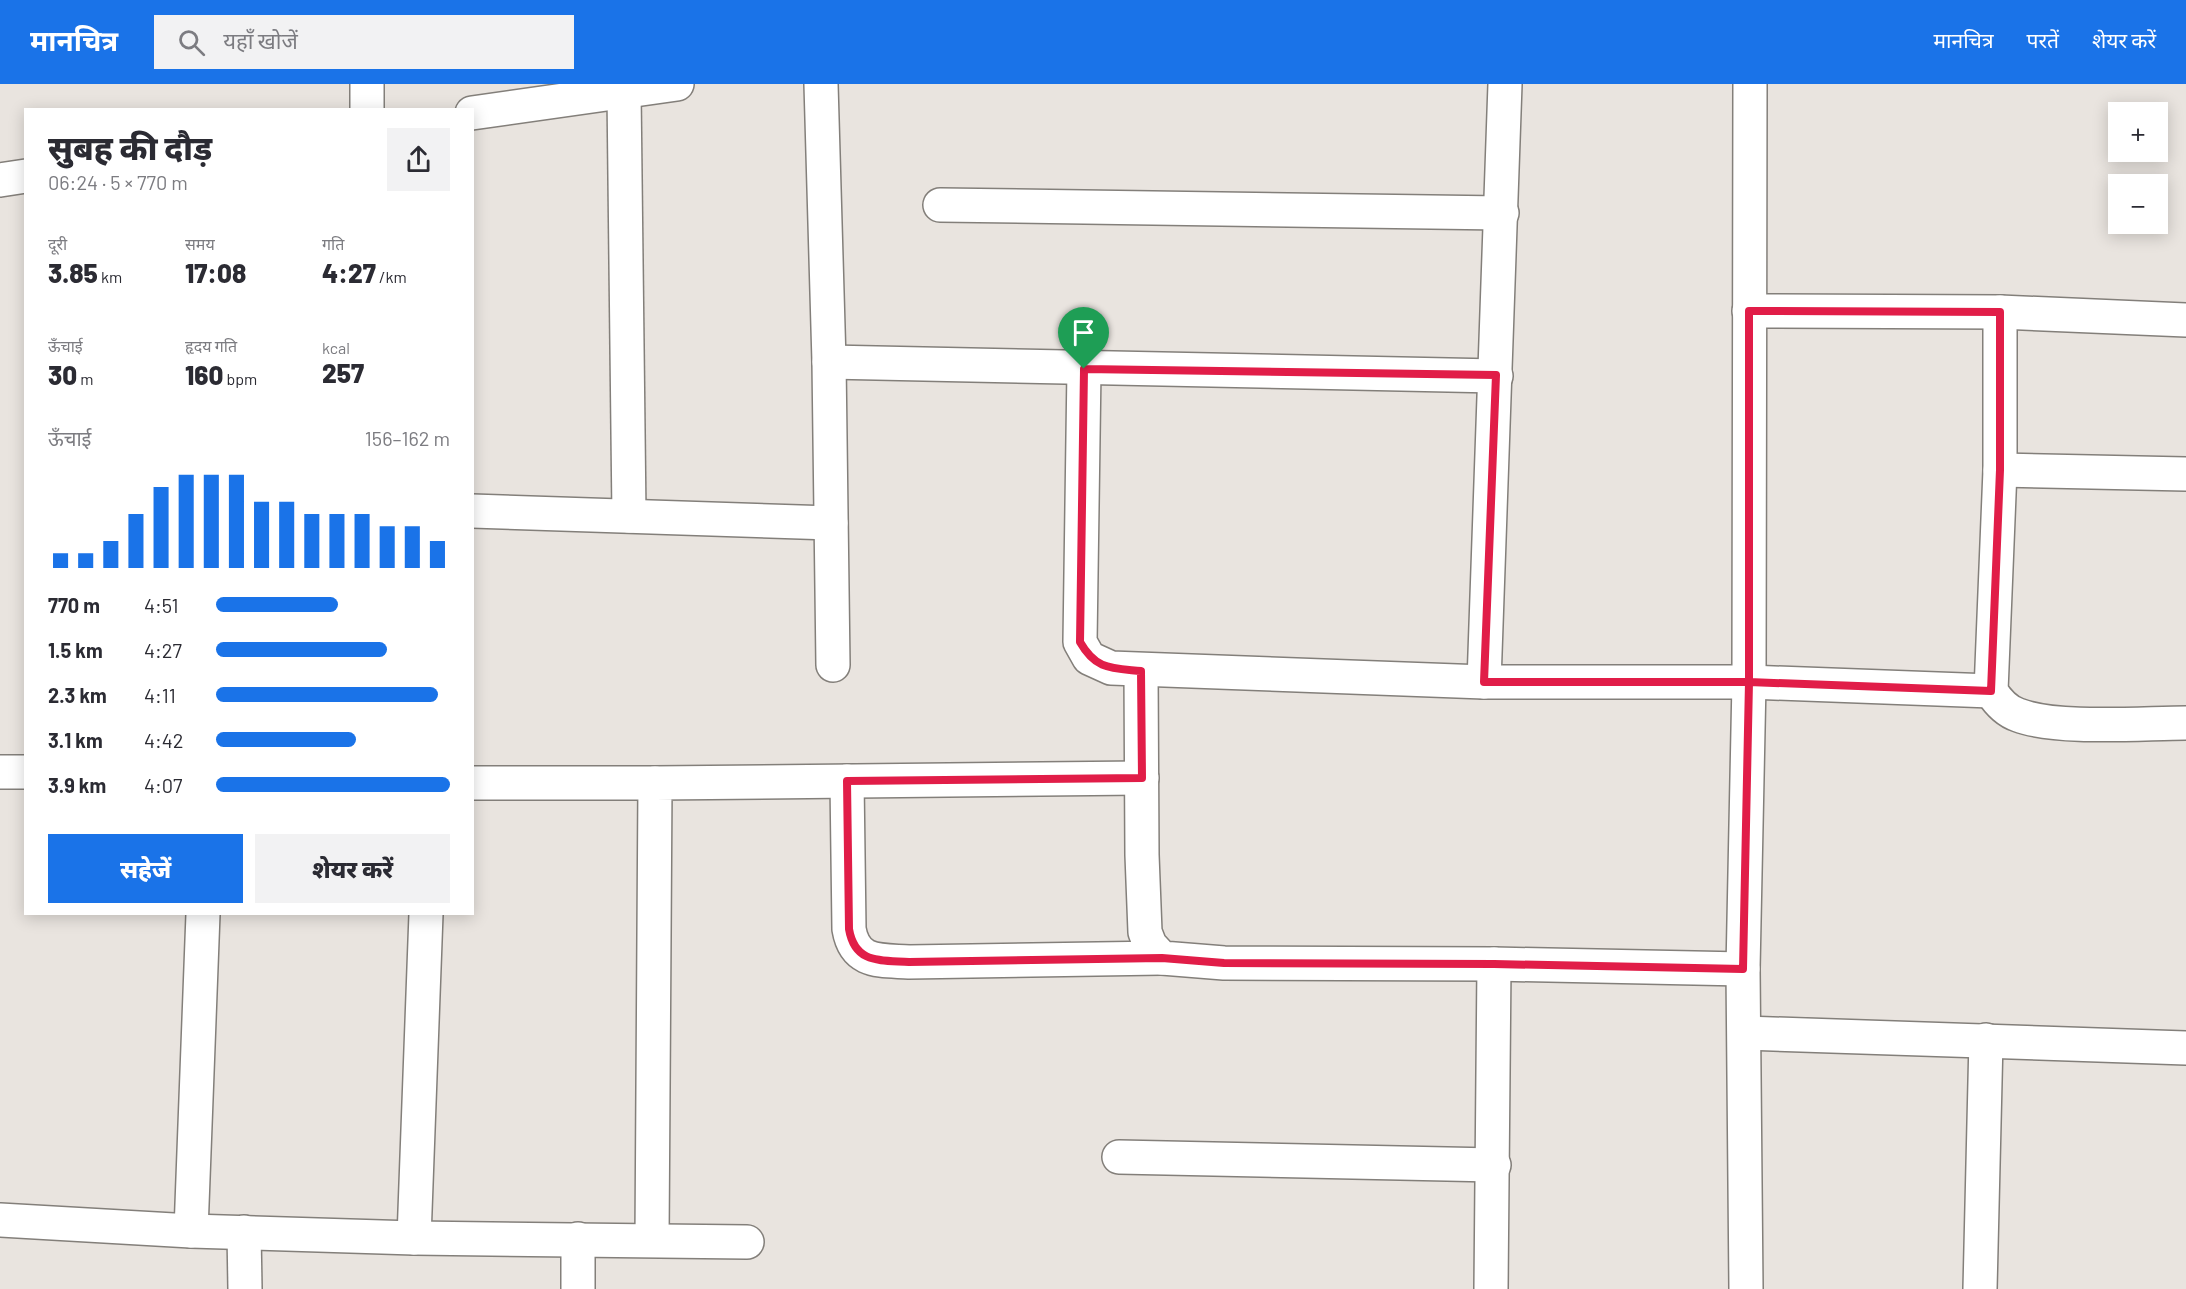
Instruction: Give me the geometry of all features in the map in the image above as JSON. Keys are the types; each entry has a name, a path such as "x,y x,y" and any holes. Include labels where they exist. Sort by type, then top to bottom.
{"street":[{"path":"367,84 367,108"},
{"path":"474,113 677,84"},
{"path":"821,84 829,362 832,665"},
{"path":"1484,682 1505,84"},
{"path":"1746,1289 1743,969 1749,682 1750,84"},
{"path":"624,92 629,516"},
{"path":"0,180 24,176"},
{"path":"940,205 1502,213"},
{"path":"1749,311 2000,312 2186,320"},
{"path":"2000,312 2000,470 1991,691 1999,704 2018,716 2052,723 2186,723"},
{"path":"829,362 1084,369 1496,375"},
{"path":"1084,369 1080,642 1089,658 1111,668 1141,671 1484,682 1749,682 1991,691"},
{"path":"2000,470 2186,474"},
{"path":"474,511 831,523"},
{"path":"1141,671 1145,932 1150,945 1162,958"},
{"path":"0,772 24,772"},
{"path":"474,783 1142,778"},
{"path":"847,781 849,929 852,943 860,954 877,960 909,962 1162,958 1224,963 1494,964 1743,969"},
{"path":"652,1240 655,783"},
{"path":"191,1231 203,915"},
{"path":"414,1238 426,915"},
{"path":"1491,1289 1494,1165 1494,964"},
{"path":"1745,1033 2186,1048"},
{"path":"1980,1289 1986,1040"},
{"path":"1119,1157 1494,1165"},
{"path":"0,1220 191,1231 414,1238 747,1242"},
{"path":"244,1232 245,1289"},
{"path":"578,1239 578,1289"}],"route":[{"path":"1084,369 1080,642 1089,658 1111,668 1141,671 1142,778 847,781 849,929 852,943 860,954 877,960 909,962 1162,958 1178,962 1224,963 1494,964 1743,969 1749,682 1991,691 2000,470 2000,312 1749,311 1749,682 1484,682 1496,375 1084,369"}]}
